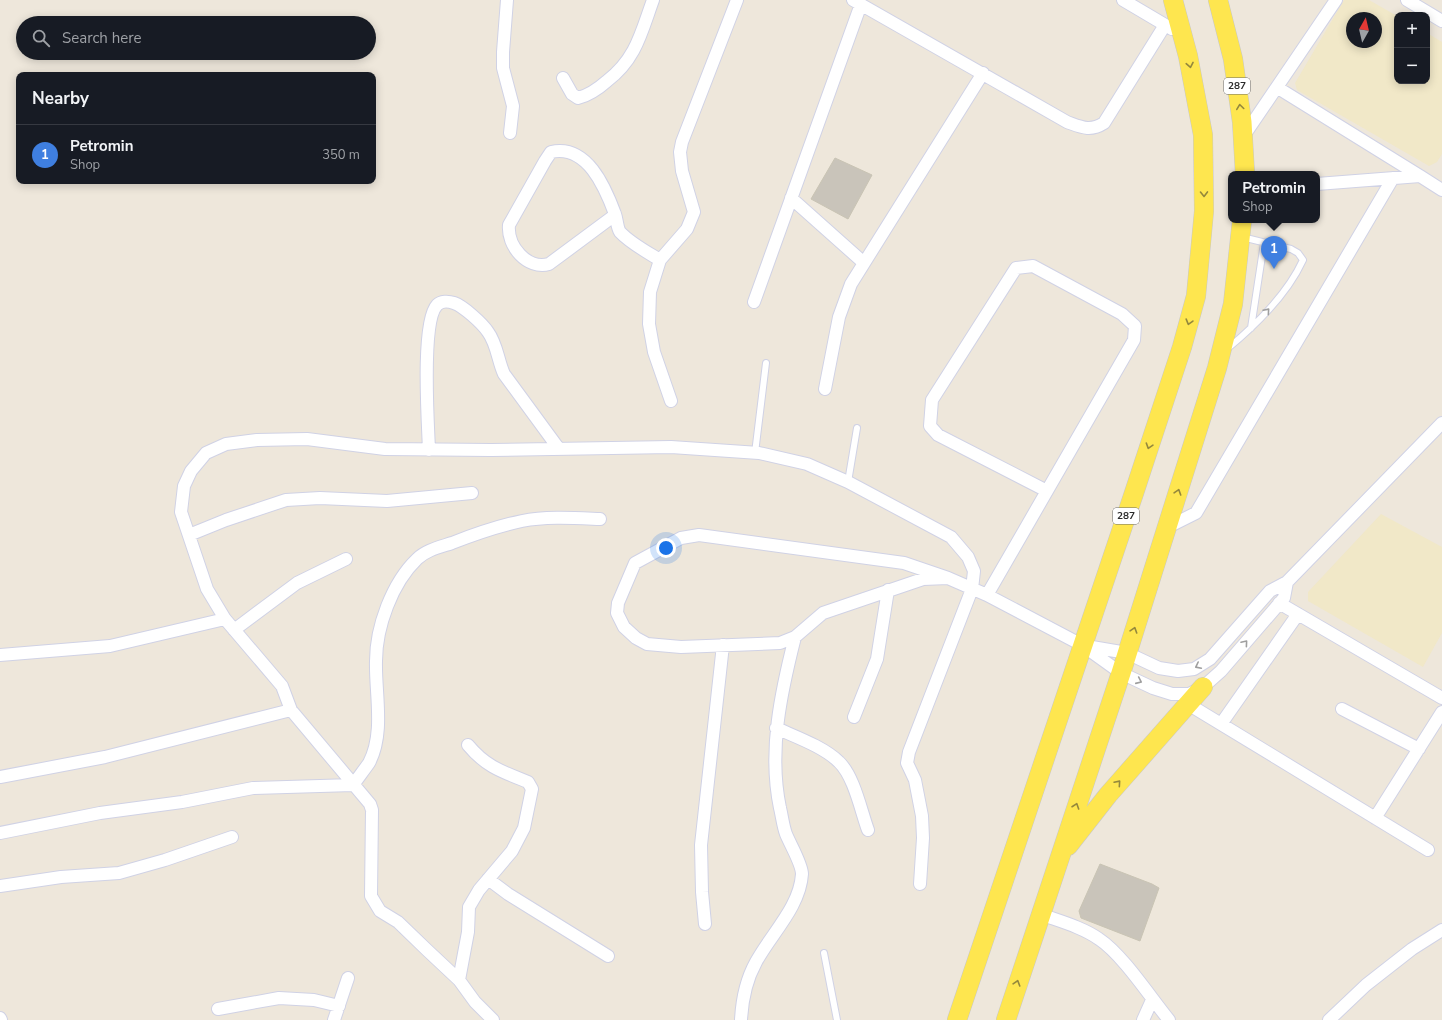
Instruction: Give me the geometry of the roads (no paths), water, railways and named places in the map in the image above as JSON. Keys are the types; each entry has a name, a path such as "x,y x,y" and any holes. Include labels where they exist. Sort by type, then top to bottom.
{"main road":[{"name":"287","path":"957,1020 1179,354 1196,296 1204,211 1203,135 1183,35 1173,0"},
{"name":"287","path":"1218,0 1233,59 1243,137 1245,171"},
{"path":"1006,1020 1121,673 1220,358 1233,304 1241,228"},
{"path":"1059,858 1108,795 1203,687"}],"street":[{"path":"507,0 503,68 513,106 510,133"},
{"path":"563,78 572,94 578,98 588,95 618,73 632,55 641,36 653,0"},
{"path":"671,401 654,352 649,324 650,292 660,260 691,223 694,212 682,171 680,152 682,142 738,0"},
{"path":"1123,0 1183,35"},
{"path":"1243,137 1278,88 1336,0"},
{"path":"1407,0 1442,21"},
{"path":"754,302 791,198 857,2 1067,122 1087,129 1097,128 1104,123 1165,25"},
{"path":"825,389 840,317 851,284 983,73"},
{"path":"1278,88 1441,188"},
{"path":"615,215 548,264 542,266 533,265 519,254 508,234 509,225 544,160 551,152 558,150 568,152 583,160 594,169 615,215 619,231 660,260"},
{"path":"1320,184 1420,176"},
{"path":"1166,528 1196,513 1393,178"},
{"path":"791,198 864,263"},
{"path":"987,595 1047,492 1134,340 1135,326 1122,314 1033,266 1026,266 1016,268 932,400 930,426 938,435 1047,492"},
{"path":"429,450 427,373 428,334 434,310 441,302 449,301 460,305 488,331 496,347 498,362 504,374 559,449"},
{"path":"1082,645 1127,653 1159,668 1178,671 1194,668 1210,659 1270,591 1287,582 1442,423"},
{"path":"493,1020 474,1002 459,980 398,922 380,911 371,896 372,810 370,804 291,710 282,686 225,619 207,589 181,512 184,486 190,471 206,453 226,444 257,440 307,439 385,449 429,450 671,447 755,453 807,464 848,482 952,537 968,557 974,571 972,589 909,752 907,763 915,780 922,816 923,838 920,884"},
{"path":"189,535 226,520 286,500 320,498 387,501 472,493"},
{"path":"353,785 369,762 376,741 378,714 376,660 379,628 391,597 417,558 431,550 458,540 523,521 600,519"},
{"path":"948,578 923,579 823,613 795,637 780,643 681,647 647,644 636,638 624,627 617,613 618,603 635,563 680,538 699,535 904,563 948,578 987,595 1082,645 1121,673 1153,688 1172,694 1189,694 1203,687 1221,671 1284,598 1287,582"},
{"path":"234,630 297,583 346,559"},
{"path":"854,717 877,660 888,590"},
{"path":"1279,603 1442,698"},
{"path":"1221,724 1298,614"},
{"path":"0,654 110,646 225,619"},
{"path":"741,1020 742,1002 756,961 794,901 802,872 786,834 779,806 776,771 776,728 783,685 795,637"},
{"path":"705,924 702,892 701,845 723,646"},
{"path":"1188,704 1428,850"},
{"path":"1342,709 1418,749"},
{"path":"0,777 105,757 291,710"},
{"path":"1375,818 1442,712"},
{"path":"776,728 815,746 839,761 848,775 868,830"},
{"path":"459,980 468,932 469,907 473,899 512,851 524,828 532,789 528,782 494,769 477,756 468,745"},
{"path":"0,833 100,813 182,802 253,788 353,785"},
{"path":"0,886 61,878 119,873 165,860 232,837"},
{"path":"488,880 608,956"},
{"path":"1040,914 1083,930 1099,939 1114,952 1169,1020"},
{"path":"1329,1020 1366,985 1412,949 1442,930"},
{"path":"334,1020 348,978"},
{"path":"218,1008 279,998 314,1000 339,1006"},
{"path":"1143,1020 1152,1000"}],"lane":[{"path":"1220,358 1251,328 1292,281 1303,260 1298,253 1291,249 1264,243 1241,228"},
{"path":"1251,328 1264,243"},
{"path":"755,453 766,363"},
{"path":"848,482 857,428"},
{"path":"824,953 837,1020"}],"place":[{"name":"Petromin","path":"1274,269"}]}
